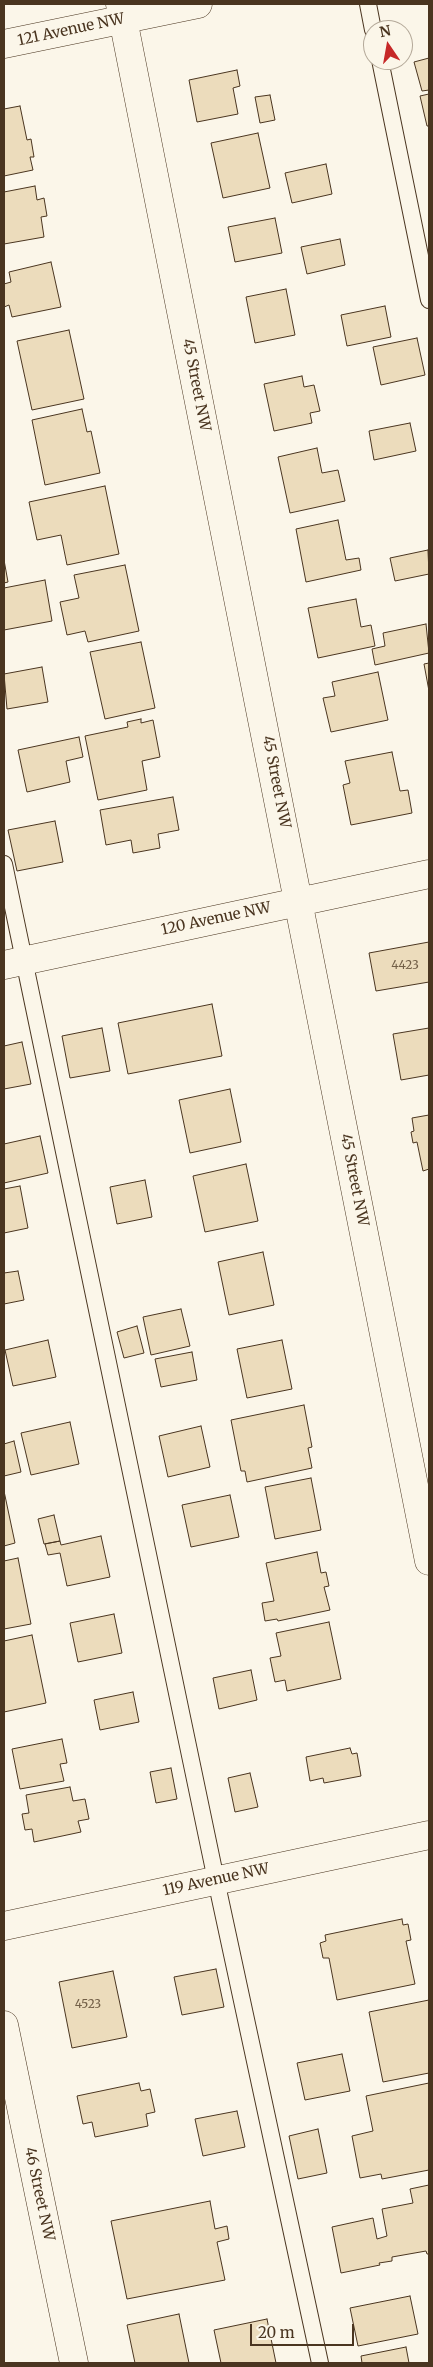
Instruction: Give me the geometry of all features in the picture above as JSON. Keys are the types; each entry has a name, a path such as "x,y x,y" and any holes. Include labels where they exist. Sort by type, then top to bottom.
{"street":[{"name":"121 Avenue NW","path":"4,44 121,12 198,4"},
{"name":"45 Street NW","path":"121,12 300,902 429,1561"},
{"name":"120 Avenue NW","path":"13,963 429,874"},
{"name":"119 Avenue NW","path":"4,1926 429,1835"},
{"name":"46 Street NW","path":"4,2024 74,2363"}],"lane":[{"path":"368,4 372,20"},
{"path":"382,70 429,300"},
{"path":"4,864 13,963 216,1880 320,2363"}],"building":[{"path":"429,58 429,90 422,91 414,62"},
{"path":"237,70 240,86 233,88 238,114 197,122 189,80"},
{"path":"429,94 429,126 427,126 420,96"},
{"path":"270,95 275,120 260,123 255,97"},
{"path":"20,106 27,140 31,139 34,157 30,157 33,170 4,176 4,109"},
{"path":"258,133 270,188 223,198 211,143"},
{"path":"326,164 332,194 292,203 285,173"},
{"path":"35,186 37,200 44,198 47,216 41,217 44,237 4,244 4,192"},
{"path":"275,218 282,253 235,262 228,227"},
{"path":"340,239 345,265 307,274 301,247"},
{"path":"51,262 61,307 12,317 9,305 4,307 4,284 11,282 9,272"},
{"path":"286,289 295,335 255,343 246,297"},
{"path":"385,306 391,337 347,346 341,315"},
{"path":"69,330 84,399 32,410 17,341"},
{"path":"417,338 425,375 381,385 373,347"},
{"path":"302,376 304,387 314,385 320,411 310,413 312,423 274,431 264,384"},
{"path":"82,409 87,432 91,431 100,473 45,485 32,420"},
{"path":"410,423 416,451 374,460 369,431"},
{"path":"317,448 322,473 338,470 345,501 290,513 278,457"},
{"path":"105,486 119,554 67,565 61,535 37,540 29,502"},
{"path":"338,520 346,560 359,558 361,570 306,582 296,529"},
{"path":"428,550 429,574 395,581 390,558"},
{"path":"4,560 8,582 4,583"},
{"path":"125,565 139,631 88,642 85,631 67,635 60,602 79,598 74,575"},
{"path":"45,580 52,621 4,630 4,588"},
{"path":"356,599 361,627 371,625 375,646 318,658 308,608"},
{"path":"426,624 429,653 375,665 372,649 385,646 383,633"},
{"path":"141,642 155,708 105,719 90,652"},
{"path":"429,663 429,691 424,664"},
{"path":"42,667 48,702 7,709 4,674"},
{"path":"378,672 388,720 331,732 323,698 335,696 332,682"},
{"path":"141,719 141,723 153,720 160,757 142,761 147,790 98,800 85,736 128,727 127,722"},
{"path":"79,737 83,757 66,761 70,782 27,792 18,750"},
{"path":"392,752 400,791 408,790 412,813 351,825 343,785 350,783 345,761"},
{"path":"173,797 179,830 158,834 160,848 133,853 131,840 106,845 100,810"},
{"path":"55,821 63,862 17,871 8,830"},
{"path":"429,942 429,982 376,991 369,953"},
{"path":"212,1004 222,1056 128,1074 118,1023"},
{"path":"102,1028 110,1071 70,1078 62,1036"},
{"path":"429,1028 429,1075 401,1080 393,1034"},
{"path":"22,1042 31,1084 4,1089 4,1046"},
{"path":"230,1089 241,1142 190,1153 179,1100"},
{"path":"429,1115 429,1169 423,1171 417,1142 413,1143 411,1132 414,1131 412,1118"},
{"path":"40,1136 48,1173 4,1183 4,1144"},
{"path":"246,1164 258,1221 205,1232 193,1176"},
{"path":"145,1180 152,1217 117,1224 110,1187"},
{"path":"20,1186 28,1228 4,1233 4,1189"},
{"path":"263,1252 274,1305 229,1315 218,1262"},
{"path":"18,1271 24,1300 4,1304 4,1273"},
{"path":"181,1309 190,1346 151,1355 143,1317"},
{"path":"137,1326 144,1353 124,1358 117,1332"},
{"path":"48,1340 56,1377 13,1386 5,1350"},
{"path":"282,1340 292,1389 247,1398 237,1349"},
{"path":"192,1352 197,1380 161,1387 155,1359"},
{"path":"304,1405 312,1447 308,1448 312,1468 247,1482 245,1471 241,1471 231,1420"},
{"path":"70,1422 79,1464 31,1475 21,1433"},
{"path":"201,1426 210,1467 168,1477 159,1436"},
{"path":"14,1441 21,1472 4,1476 4,1444"},
{"path":"311,1478 321,1530 275,1539 265,1487"},
{"path":"4,1491 15,1543 4,1546"},
{"path":"230,1495 239,1537 191,1547 182,1505"},
{"path":"54,1515 60,1541 44,1544 38,1519"},
{"path":"101,1536 110,1577 67,1586 60,1553 48,1555 45,1544 60,1541 61,1545"},
{"path":"317,1552 321,1573 326,1572 329,1586 324,1587 330,1610 278,1621 277,1619 265,1621 262,1603 274,1601 266,1563"},
{"path":"18,1558 31,1624 4,1629 4,1561"},
{"path":"114,1614 122,1653 78,1662 70,1623"},
{"path":"329,1622 341,1679 287,1691 285,1680 275,1682 270,1658 281,1656 276,1633"},
{"path":"32,1635 46,1703 4,1712 4,1641"},
{"path":"251,1670 257,1700 219,1709 213,1678"},
{"path":"133,1692 139,1722 100,1730 94,1700"},
{"path":"62,1739 67,1763 60,1764 64,1781 20,1789 12,1749"},
{"path":"350,1748 352,1754 357,1753 361,1776 324,1783 323,1778 310,1781 306,1757"},
{"path":"171,1768 177,1799 156,1803 150,1772"},
{"path":"250,1773 258,1807 235,1812 228,1778"},
{"path":"70,1787 73,1801 85,1799 89,1819 78,1821 81,1832 34,1842 32,1829 25,1830 22,1814 29,1813 26,1795"},
{"path":"402,1919 403,1925 408,1924 411,1940 406,1941 415,1984 337,2000 329,1958 323,1958 320,1943 326,1941 325,1935"},
{"path":"216,1969 224,2007 182,2015 174,1977"},
{"path":"113,1971 127,2037 72,2048 59,1982"},
{"path":"429,2000 429,2073 383,2082 369,2012"},
{"path":"342,2054 350,2091 305,2100 297,2063"},
{"path":"139,2083 141,2091 150,2089 155,2112 146,2114 148,2126 95,2137 92,2122 83,2124 77,2096"},
{"path":"429,2083 429,2170 382,2179 381,2174 360,2178 352,2136 373,2131 366,2096"},
{"path":"237,2111 245,2147 203,2156 195,2119"},
{"path":"318,2129 327,2173 298,2179 289,2136"},
{"path":"429,2185 429,2254 426,2251 392,2257 392,2261 379,2263 380,2265 341,2273 332,2227 373,2218 377,2239 387,2236 382,2209 413,2203 410,2189"},
{"path":"210,2201 215,2229 227,2226 229,2239 217,2242 225,2280 127,2299 111,2221"},
{"path":"410,2296 418,2334 358,2346 350,2308"},
{"path":"179,2314 189,2363 135,2363 127,2325"},
{"path":"267,2319 276,2363 221,2363 214,2330"},
{"path":"406,2347 409,2363 362,2363 361,2356"}]}
